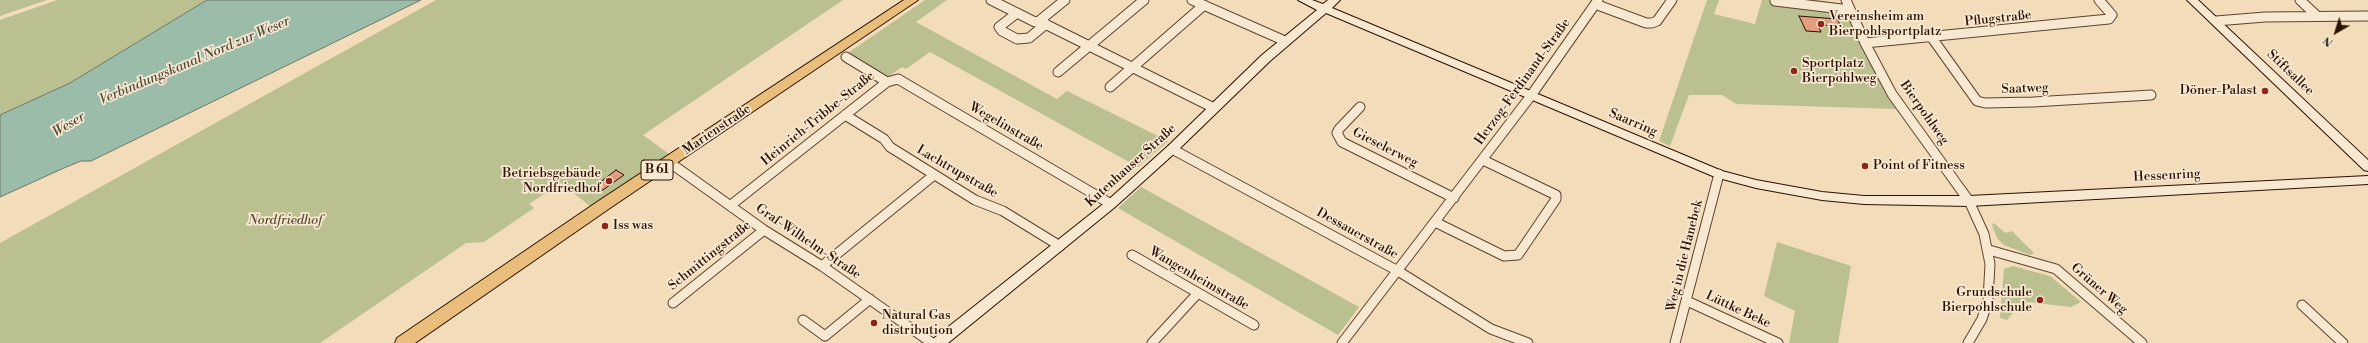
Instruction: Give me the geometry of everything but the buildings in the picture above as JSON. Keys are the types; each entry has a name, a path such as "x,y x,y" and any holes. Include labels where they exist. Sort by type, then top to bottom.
{"main road":[{"name":"Marienstraße","path":"403,343 668,162 912,0"}],"street":[{"path":"991,0 1035,22 1043,22 1214,108"},
{"path":"1017,13 999,27 1002,32 1017,39 1025,40 1029,38 1065,0"},
{"path":"1058,72 1144,0"},
{"path":"1192,0 1285,41"},
{"name":"Saarring","path":"1303,0 1530,97 1719,174 1756,184 1844,199 1968,201"},
{"name":"Kutenhauser Straße","path":"938,343 1111,204 1172,149 1285,41 1335,0"},
{"path":"1596,2 1646,23 1652,23 1657,21 1672,0"},
{"name":"Bierpohlweg","path":"1846,0 1865,43 1892,94 1968,201 1979,221 1989,250 1990,279 1988,300 1982,319 1968,343"},
{"name":"Pflugstraße","path":"1865,43 1932,38 2109,19 2112,15 2099,0"},
{"name":"Stiftsallee","path":"2192,0 2216,21 2368,167"},
{"path":"2300,0 2318,16"},
{"path":"1775,1 1850,10"},
{"name":"Herzog-Ferdinand-Straße","path":"1342,343 1398,272 1530,97 1596,2"},
{"path":"1110,87 1134,68 1204,5"},
{"path":"2216,21 2318,16 2368,16"},
{"name":"Saatweg","path":"1932,38 1977,101 1985,103 2033,102 2152,95"},
{"name":"Heinrich-Tribbe-Straße","path":"731,205 887,82 846,57"},
{"name":"Wegelinstraße","path":"887,82 898,79 1111,204"},
{"name":"Gieselerweg","path":"1360,107 1337,133 1342,142 1454,198"},
{"name":"Lachtrupstraße","path":"845,116 884,139 890,147 975,200 1003,211 1060,246"},
{"name":"Dessauerstraße","path":"1172,149 1398,272 1484,325 1528,343"},
{"name":"Herzog-Ferdinand-Straße","path":"1435,222 1504,256 1512,258 1518,255 1556,199 1556,195 1483,160"},
{"name":"Graf-Wilhelm-Straße","path":"668,162 731,205 764,230 822,266 932,343"},
{"name":"Weg in die Hanebek","path":"1675,343 1719,174"},
{"path":"822,266 934,175"},
{"name":"Hessenring","path":"1968,201 2368,180"},
{"name":"Schmittingstraße","path":"673,303 764,230"},
{"name":"Grüner Weg","path":"1989,250 2056,269 2142,343"},
{"name":"Wangenheimstraße","path":"1132,255 1254,325"},
{"path":"1152,343 1198,294"},
{"path":"803,320 825,336 870,299"},
{"name":"Lüttke Beke","path":"1687,301 1778,343"},
{"path":"2302,305 2343,343"}],"green space":[{"path":"0,0 47,0 0,16"},
{"path":"57,0 207,0 70,83 0,115 0,20"},
{"name":"Nordfriedhof","path":"436,0 843,0 643,135 669,154 590,206 561,183 529,204 534,208 484,242 466,243 320,343 0,343 0,243"},
{"path":"925,0 947,0 916,22 1057,99 1067,91 1168,141 1138,167 930,52 906,69 902,67 885,79 845,55"},
{"path":"1707,0 1719,0 1714,14 1755,24 1762,0 1817,0 1843,4 1886,95 1897,109 1736,104 1722,95 1689,95 1670,146 1659,141"},
{"path":"1141,187 1359,307 1338,335 1118,208"},
{"path":"1994,223 2005,233 2012,231 2034,253 2030,255 2004,245 1997,238 1992,225"},
{"path":"1777,242 1851,266 1838,343 1789,343 1795,311 1764,296"},
{"path":"2013,266 2050,276 2081,302 2071,307 2028,302 2020,304 2007,320 2000,318 2004,269"}],"water":[{"path":"207,0 421,0 91,161 81,161 0,197 0,115 70,83"}],"place":[{"name":"Vereinsheim am Bierpohlsportplatz","path":"1821,24"},
{"name":"Sportplatz Bierpohlweg","path":"1794,71"},
{"name":"Döner-Palast","path":"2265,91"},
{"name":"Point of Fitness","path":"1865,166"},
{"name":"Betriebsgebäude Nordfriedhof","path":"609,181"},
{"name":"Iss was","path":"605,226"},
{"name":"Grundschule Bierpohlschule","path":"2040,300"},
{"name":"Natural Gas distribution","path":"874,323"}],"water label":[{"name":"Verbindungskanal Nord zur Weser","path":"195,61"},
{"name":"Weser","path":"69,125"}]}
